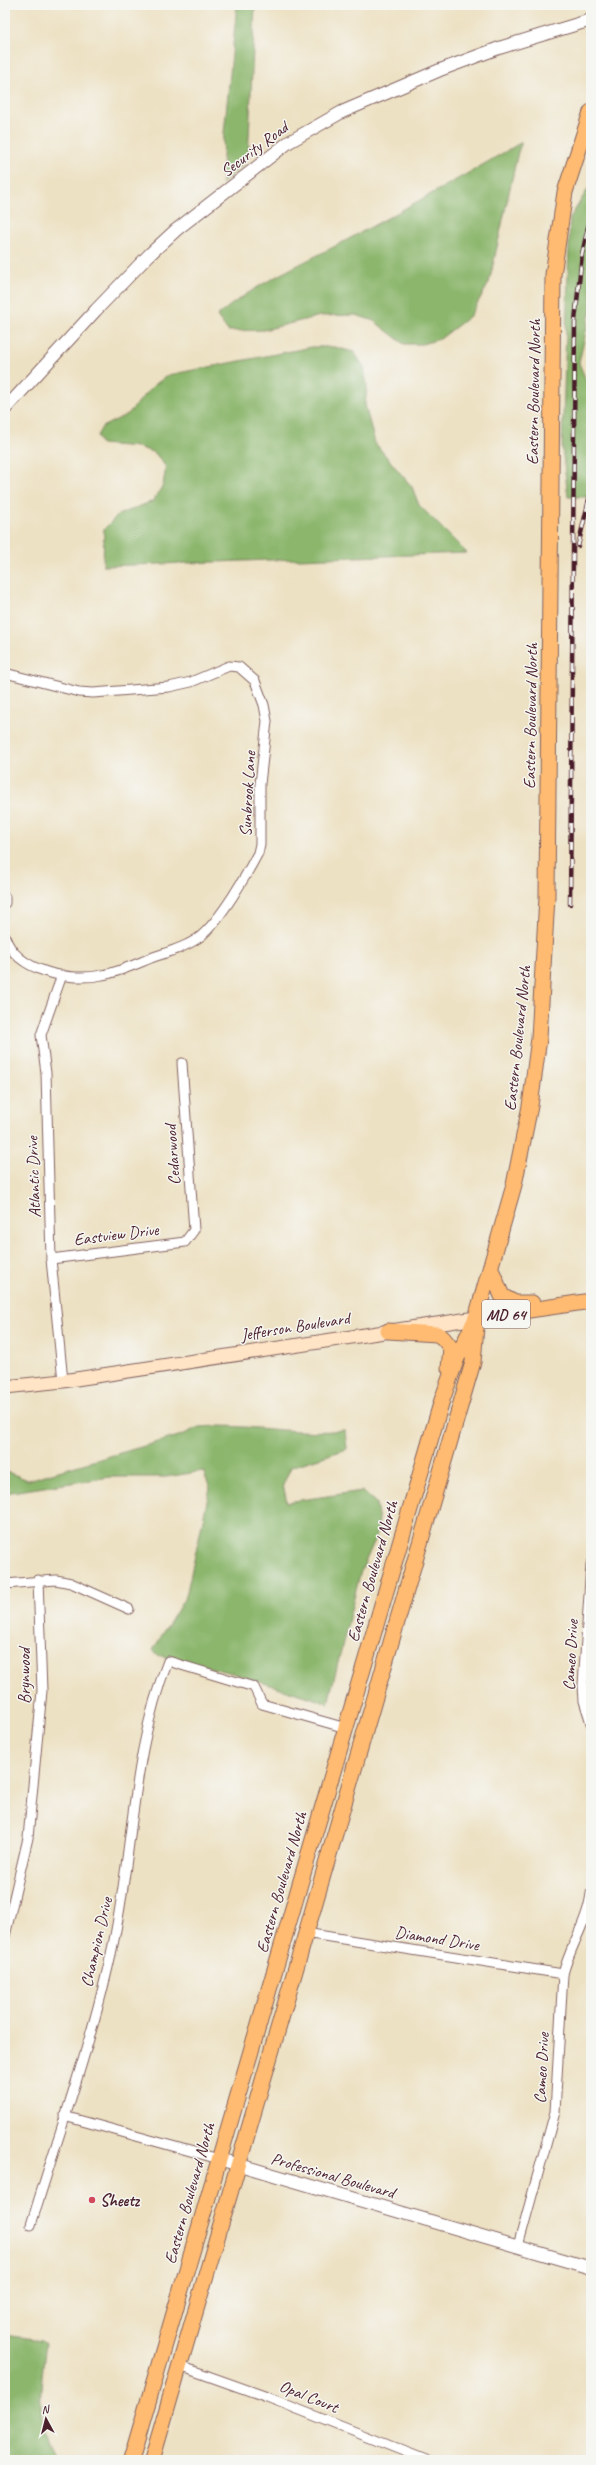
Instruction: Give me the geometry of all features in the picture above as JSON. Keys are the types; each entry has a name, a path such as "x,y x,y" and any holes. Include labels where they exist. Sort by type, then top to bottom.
{"main road":[{"name":"Eastern Boulevard North","path":"131,2460 442,1400 457,1358 476,1318 491,1269 515,1178 530,1106 539,1038 547,897 553,275 565,192 591,112"},
{"path":"491,1269 502,1296 515,1303 587,1301"},
{"name":"Jefferson Boulevard","path":"5,1387 63,1381 587,1301"},
{"name":"Eastern Boulevard North","path":"152,2460 473,1362 476,1318"},
{"path":"388,1331 437,1334 448,1342 452,1355 442,1400"},
{"path":"336,1830 333,1810 352,1742 351,1734 346,1728"},
{"path":"305,1933 298,1926 298,1913 321,1834 322,1810"},
{"path":"135,2460 148,2431 167,2379 180,2366 175,2360 174,2351 180,2330 191,2255"}],"street":[{"name":"Security Road","path":"5,409 149,255 176,230 289,142 342,112 440,70 499,48 591,20"},
{"name":"Sunbrook Lane","path":"5,673 79,692 93,693 169,687 191,682 229,666 239,667 255,681 264,705 267,721 260,784 260,844 258,853 212,925 202,935 184,946 104,975 79,978 62,975 26,963 13,951 5,937"},
{"path":"5,897 5,903"},
{"name":"Atlantic Drive","path":"62,975 41,1035 46,1072 51,1259 63,1381"},
{"name":"Cedarwood","path":"182,1063 194,1230 185,1242"},
{"name":"Eastview Drive","path":"51,1259 185,1242"},
{"name":"Cameo Drive","path":"591,1564 583,1685 584,1701 591,1723"},
{"path":"5,1584 38,1580 71,1583 129,1609"},
{"name":"Brynwood","path":"5,1936 28,1838 42,1691 38,1580"},
{"name":"Champion Drive","path":"31,2226 100,1995 116,1932 151,1714 168,1661 254,1688 262,1704 346,1728"},
{"name":"Cameo Drive","path":"518,2246 555,2112 563,1974 568,1954 585,1917 591,1893"},
{"name":"Diamond Drive","path":"305,1933 563,1974"},
{"name":"Professional Boulevard","path":"64,2116 238,2164 591,2268"},
{"name":"Opal Court","path":"180,2366 268,2397 426,2460"}],"green space":[{"path":"237,5 255,5 248,159 222,184 224,133"},
{"path":"522,142 518,152 489,283 470,316 440,339 422,344 404,344 374,321 356,315 320,316 264,330 228,331 217,316 262,284 390,217"},
{"path":"591,184 591,309 579,363 591,392 591,489 590,497 568,497 562,447 570,218"},
{"path":"312,347 334,347 354,352 364,367 367,386 365,405 375,443 412,487 419,505 467,553 103,566 104,529 118,515 153,501 163,485 166,467 155,453 138,447 101,444 97,436 102,427 128,414 153,386 168,375"},
{"path":"217,1426 297,1431 345,1430 347,1449 291,1467 283,1485 287,1502 362,1491 376,1503 379,1521 375,1540 360,1574 328,1703 232,1673 157,1655 153,1650 186,1596 210,1488 203,1471 166,1477 110,1477 5,1493 5,1471 28,1480 182,1435 199,1427"},
{"path":"5,2335 41,2340 46,2343 41,2389 42,2418 45,2432 59,2460 5,2460"}],"railway":[{"path":"570,904 575,321 582,254 591,214"},
{"path":"578,546 591,491"}],"place":[{"name":"Sheetz","path":"92,2200"}]}
